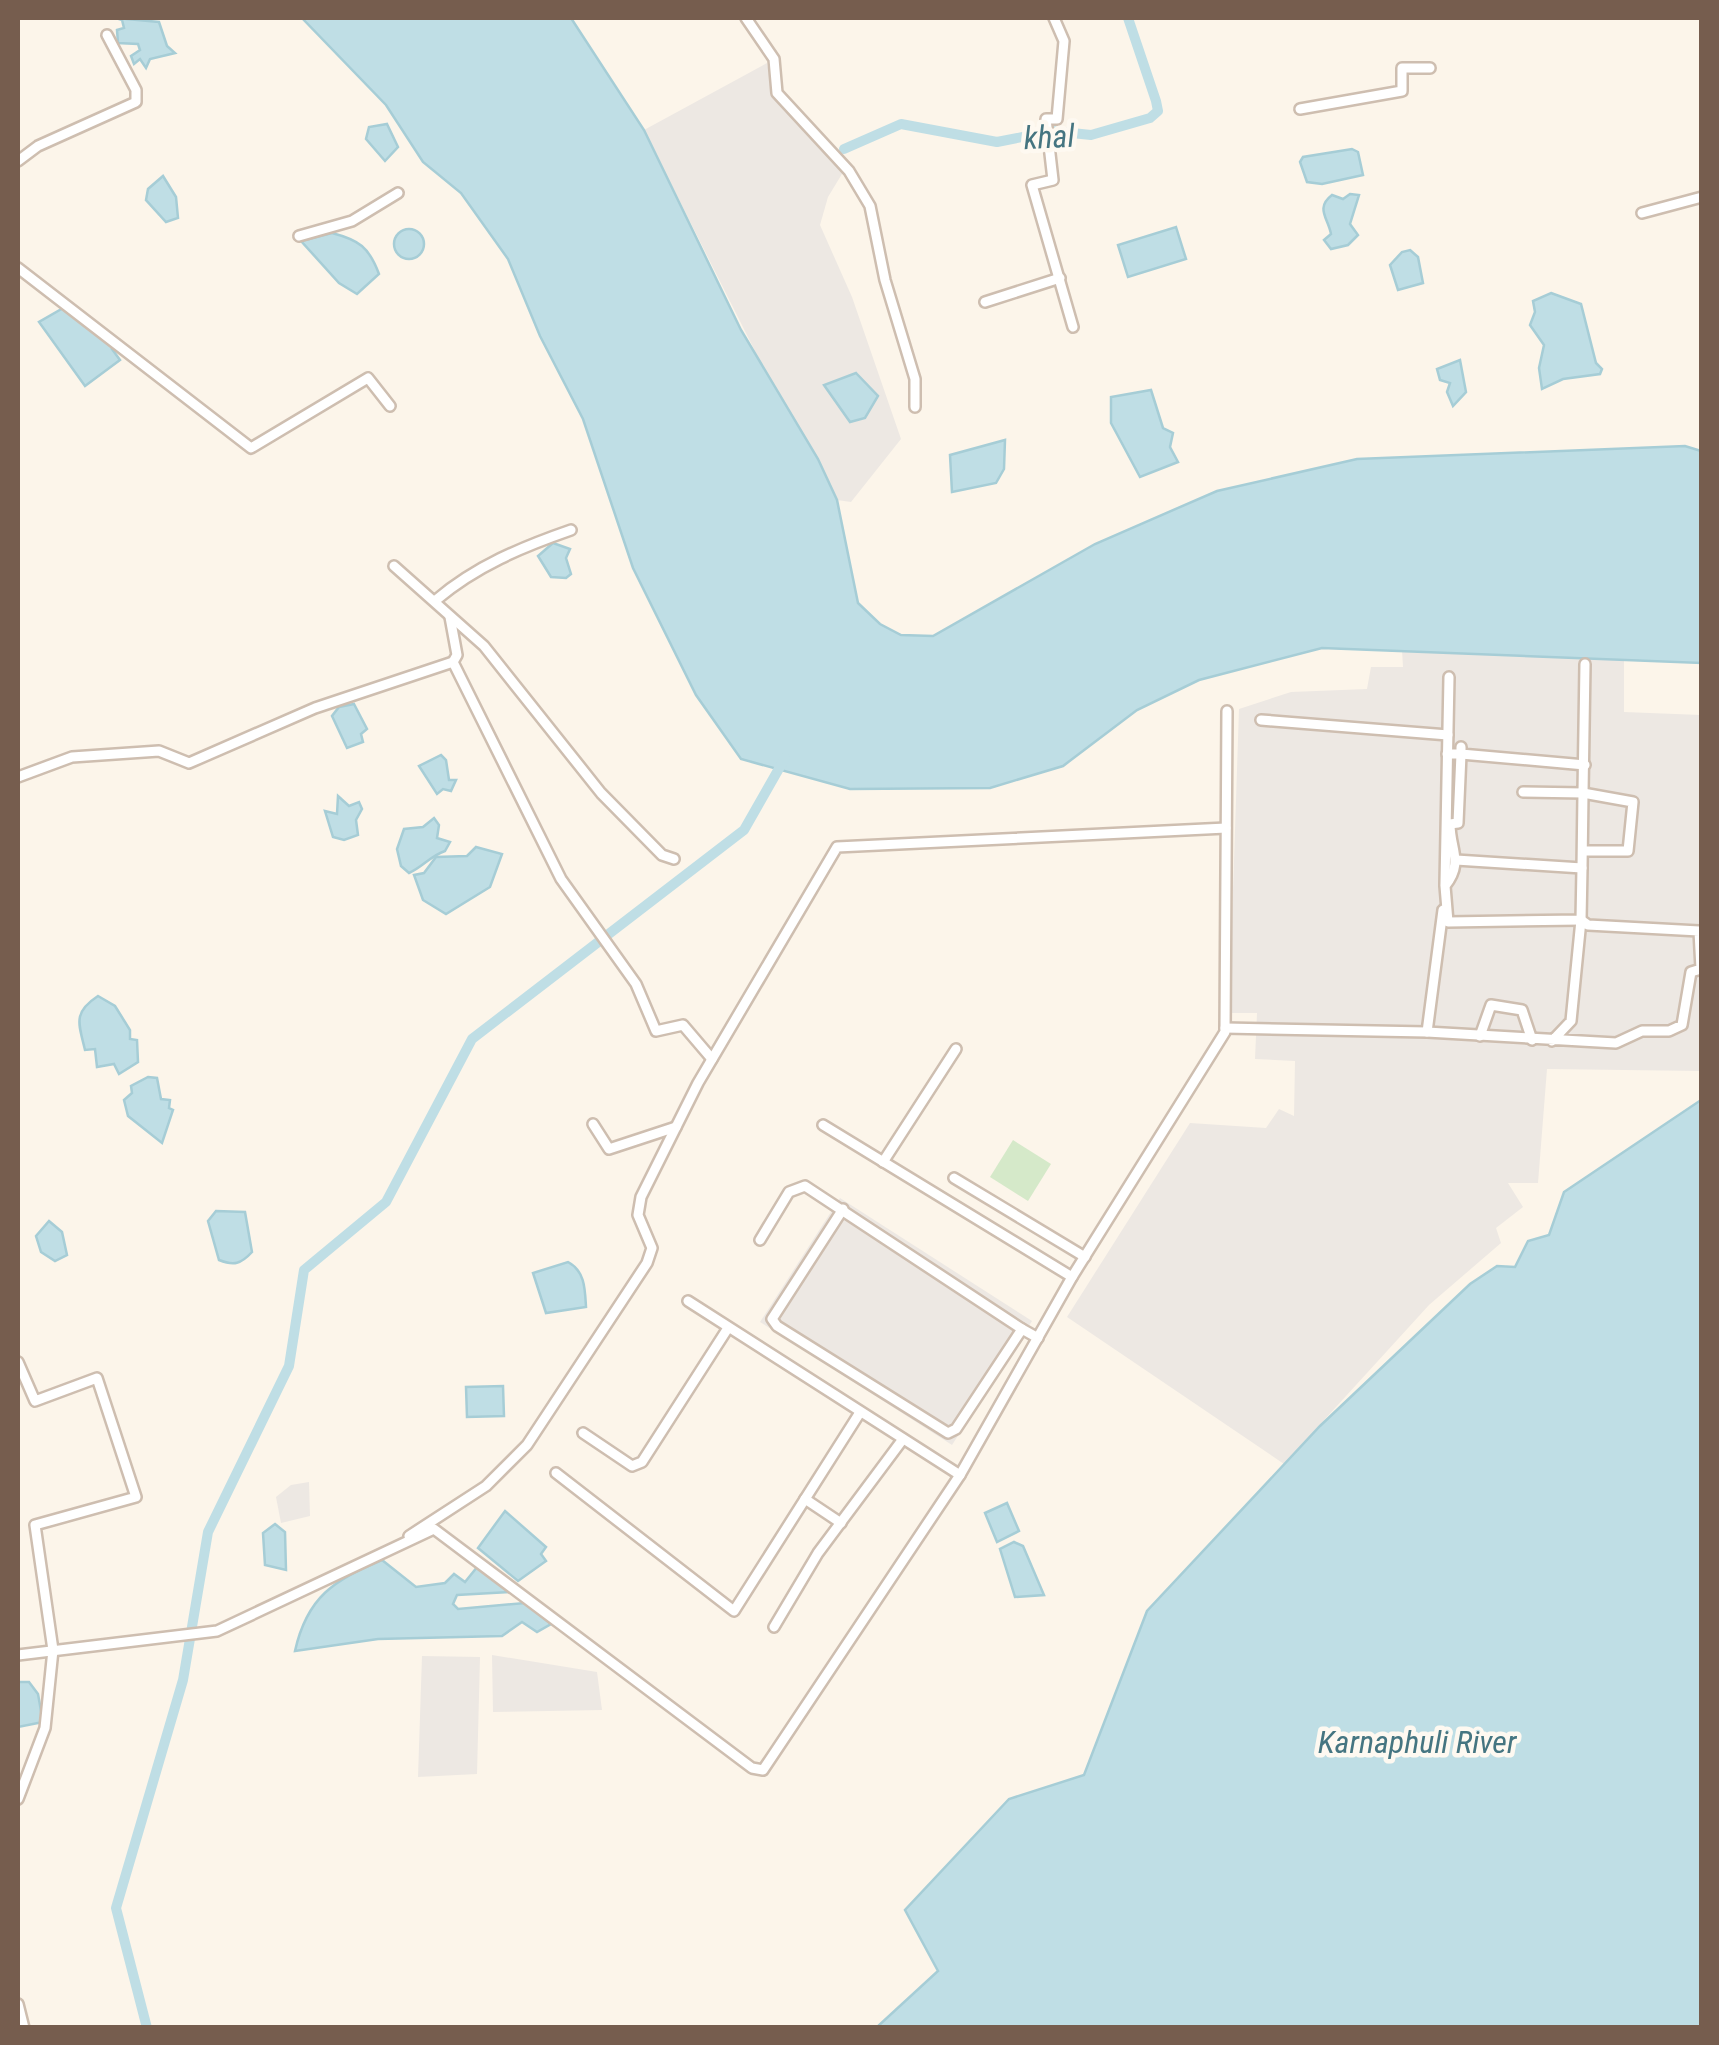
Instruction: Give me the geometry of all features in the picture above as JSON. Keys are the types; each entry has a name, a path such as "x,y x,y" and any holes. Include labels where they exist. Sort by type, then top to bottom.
{"street":[{"path":"746,18 774,59 777,93 849,170 870,206 885,280 915,379 915,407"},
{"path":"1054,18 1064,41 1057,118 1046,119 1053,180 1032,185 1073,327"},
{"path":"20,155 136,102 136,90 108,34"},
{"path":"1300,109 1402,91 1402,68 1430,68"},
{"path":"299,236 352,221 398,192"},
{"path":"1642,214 1702,197"},
{"path":"18,268 251,448 368,378 390,406"},
{"path":"985,302 1060,278"},
{"path":"436,600 463,578 520,548 572,530"},
{"path":"394,566 484,646 601,793 662,854 674,859"},
{"path":"18,776 72,757 106,754 159,750 189,763 315,708 453,662 457,655 450,617"},
{"path":"453,662 561,879 636,984 656,1030 683,1025 712,1060"},
{"path":"1552,1040 1570,1022 1581,920 1585,664"},
{"path":"1225,1028 1427,1032 1616,1043 1642,1030 1670,1031 1682,1025 1691,972 1701,970 1699,931 1588,925 1581,920 1448,922 1445,886 1449,677"},
{"path":"18,1655 217,1631 438,1530 588,1642 596,1653 752,1768 763,1770 960,1475 1072,1277 1225,1028 1227,711"},
{"path":"1262,720 1448,735"},
{"path":"1447,754 1461,751 1585,764"},
{"path":"1427,1032 1445,886 1456,872 1450,824 1458,824 1461,751"},
{"path":"1523,792 1584,793 1633,802 1628,851 1583,851"},
{"path":"401,1544 427,1520 504,1471 648,1263 652,1248 638,1215 639,1205 712,1060 842,843 934,845 1226,828"},
{"path":"1456,860 1582,868"},
{"path":"1480,1036 1486,1009 1516,1006 1532,1040"},
{"path":"883,1162 956,1050"},
{"path":"593,1124 609,1150 676,1126"},
{"path":"822,1125 1072,1277"},
{"path":"954,1178 1085,1257"},
{"path":"760,1240 794,1188 805,1186 1038,1338"},
{"path":"842,1210 772,1318 777,1326 948,1433 956,1429 1022,1328"},
{"path":"688,1301 859,1414 960,1475"},
{"path":"583,1433 632,1466 642,1462 728,1328"},
{"path":"18,1362 35,1400 97,1378 136,1496 35,1525 54,1650 45,1728 18,1799"},
{"path":"556,1473 734,1611 859,1414"},
{"path":"774,1627 840,1522 903,1439"},
{"path":"805,1499 840,1522"},
{"path":"18,2004 24,2028"}],"shaded area":[{"path":"767,63 773,94 845,169 828,197 820,225 852,297 901,439 851,502 837,500 818,459 778,397 644,130"},
{"path":"1402,650 1624,657 1624,712 1701,715 1701,1071 1547,1069 1538,1183 1508,1183 1523,1207 1496,1228 1501,1243 1429,1305 1284,1464 1067,1317 1190,1123 1266,1128 1279,1109 1294,1116 1295,1061 1255,1059 1257,1013 1229,1013 1239,709 1291,692 1367,689 1371,667 1403,667"},
{"path":"840,1198 1032,1321 952,1445 760,1322"},
{"path":"309,1482 310,1516 281,1523 276,1497 291,1485"},
{"path":"492,1655 597,1672 602,1710 493,1712"},
{"path":"422,1656 480,1657 477,1774 418,1777"}],"green space":[{"path":"1013,1140 1051,1164 1028,1201 990,1177"}],"water":[{"path":"116,18 159,22 167,46 175,53 150,59 146,68 140,59 134,64 131,56 140,50 138,44 118,43 117,30 124,28 122,20"},
{"path":"302,18 571,18 644,130 741,330 818,459 837,500 858,603 880,624 901,635 933,636 1095,544 1217,491 1357,459 1685,446 1701,451 1701,663 1322,648 1199,680 1137,710 1063,766 990,788 850,789 741,759 696,695 633,568 583,419 540,336 508,259 461,193 423,162 386,105"},
{"path":"387,124 398,147 385,161 366,139 369,127"},
{"path":"1352,149 1358,152 1363,175 1322,184 1307,182 1300,162 1303,157"},
{"path":"163,176 176,197 178,218 166,222 146,200 148,189"},
{"path":"1350,194 1359,195 1350,224 1358,235 1348,245 1331,249 1324,240 1331,234 1324,204 1332,195 1343,199"},
{"path":"1176,227 1186,259 1128,277 1118,245"},
{"path":"409,229 423,238 424,244 415,258 409,259 395,250 394,244 403,230"},
{"path":"332,233 362,246 379,274 357,294 339,283 301,241"},
{"path":"1410,250 1418,257 1423,283 1398,290 1390,265 1402,252"},
{"path":"1551,293 1581,304 1596,363 1602,369 1600,374 1563,379 1542,389 1539,368 1544,345 1530,325 1535,312 1533,301"},
{"path":"65,307 115,347 112,349 120,360 85,386 39,322"},
{"path":"1460,360 1466,392 1453,406 1447,392 1450,383 1440,380 1437,369"},
{"path":"856,373 878,396 865,418 850,422 824,385"},
{"path":"1151,390 1163,428 1173,433 1170,447 1178,462 1140,477 1111,423 1111,397"},
{"path":"1005,440 1004,469 996,483 952,492 950,455"},
{"path":"553,543 570,549 566,558 571,574 566,578 551,577 538,556"},
{"path":"354,704 367,729 361,734 363,742 347,748 332,716 339,707"},
{"path":"441,755 446,760 449,780 456,780 451,791 443,789 437,794 419,766"},
{"path":"338,796 349,806 359,802 362,809 356,820 358,835 344,840 333,837 325,811 337,814"},
{"path":"434,818 439,825 437,838 450,842 445,851 409,873 401,866 397,849 404,829 423,827"},
{"path":"476,847 502,854 490,887 446,914 423,900 414,875 424,873 436,857 467,856"},
{"path":"98,996 115,1006 130,1030 130,1039 137,1040 138,1062 119,1074 114,1064 97,1067 95,1049 85,1050 81,1014"},
{"path":"148,1077 157,1078 161,1099 170,1100 169,1108 173,1110 162,1143 128,1116 124,1100 132,1093 131,1086"},
{"name":"Karnaphuli River","path":"1701,1100 1701,2027 877,2027 938,1971 905,1910 1009,1799 1084,1775 1147,1611 1320,1426 1470,1284 1497,1266 1515,1267 1528,1241 1549,1235 1564,1192"},
{"path":"216,1211 245,1212 252,1252 241,1261 219,1260 208,1221"},
{"path":"49,1221 62,1232 67,1255 55,1261 41,1252 36,1236"},
{"path":"568,1262 581,1275 586,1307 546,1313 533,1273"},
{"path":"503,1386 504,1416 467,1417 466,1387"},
{"path":"1007,1503 1019,1531 997,1542 985,1513"},
{"path":"505,1511 546,1547 541,1554 546,1561 518,1581 478,1548"},
{"path":"275,1524 285,1532 286,1570 265,1565 263,1533"},
{"path":"1014,1542 1023,1546 1044,1595 1015,1597 1000,1549"},
{"path":"382,1560 416,1587 445,1583 454,1574 465,1582 478,1566 510,1592 457,1595 453,1604 458,1609 525,1603 551,1624 537,1632 522,1622 502,1636 378,1639 295,1651 307,1617 325,1593 350,1575"},
{"path":"18,1682 29,1682 38,1694 43,1722 18,1727"}],"waterway":[{"name":"khal","path":"844,149 901,124 997,142 1053,131 1091,135 1150,118 1158,111 1156,101 1128,18"},
{"path":"147,2028 116,1908 183,1680 208,1532 289,1366 304,1270 386,1202 472,1039 744,830 785,758"}]}
